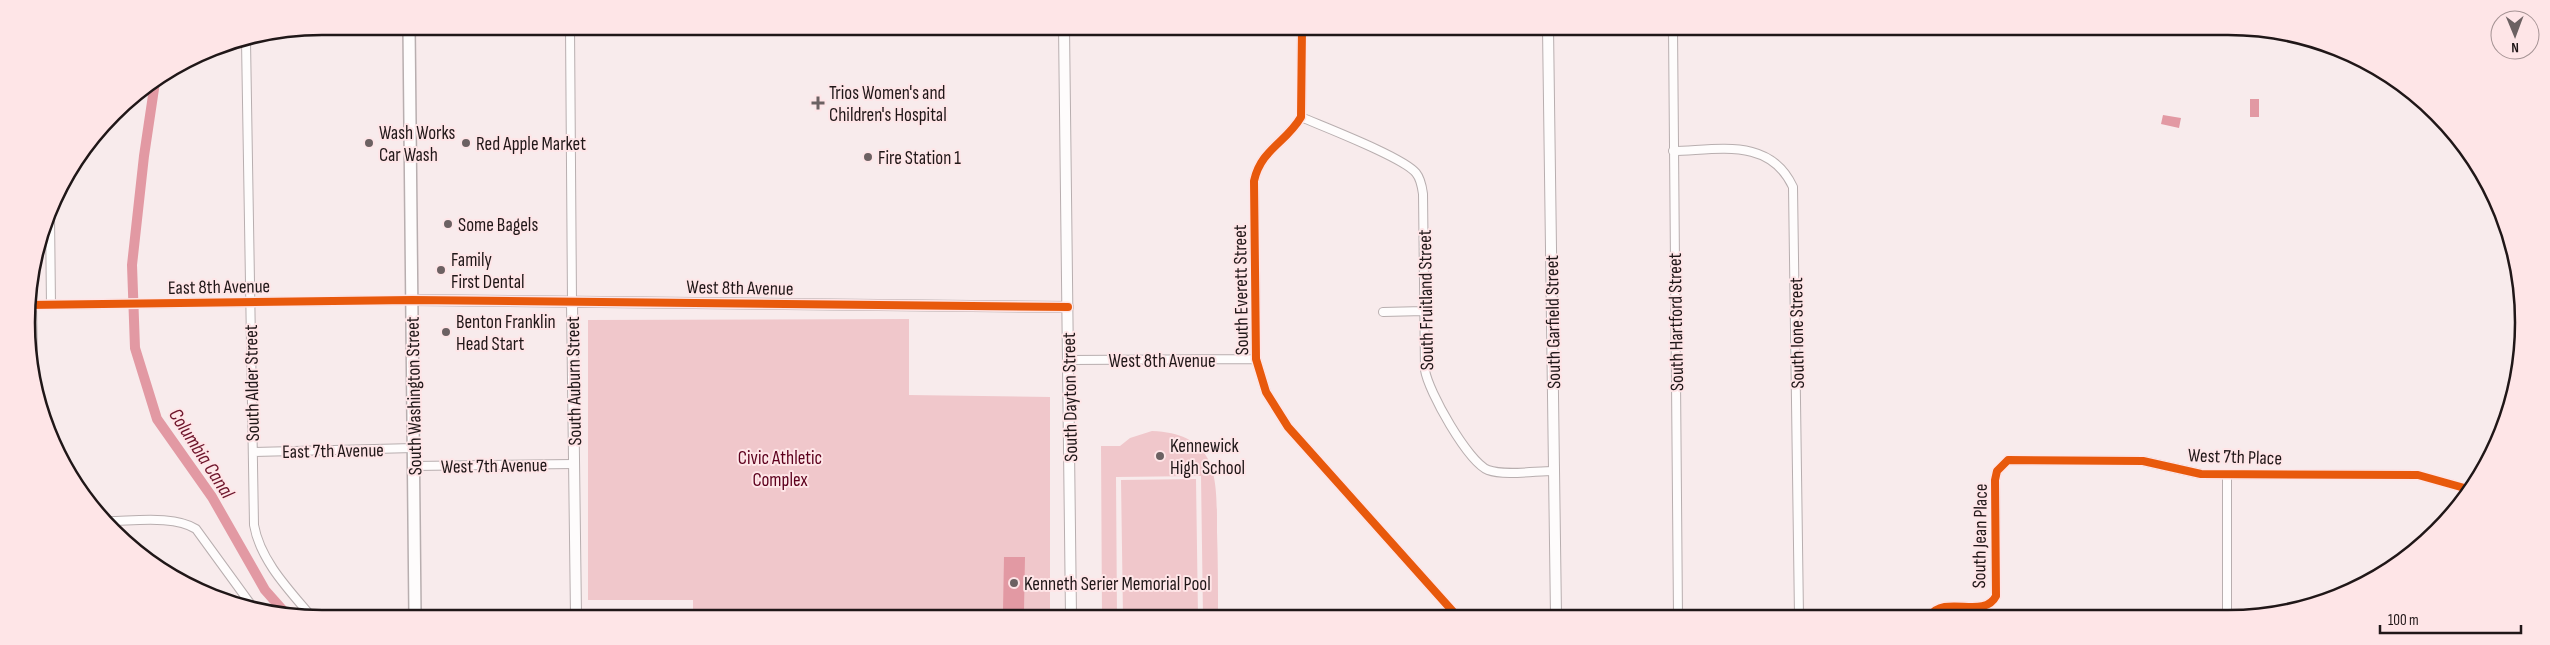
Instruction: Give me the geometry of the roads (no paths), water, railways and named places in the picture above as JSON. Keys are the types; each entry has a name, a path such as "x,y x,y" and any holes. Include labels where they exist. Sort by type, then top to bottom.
{"main road":[{"name":"South Washington Street","path":"409,35 415,610"}],"street":[{"name":"South Auburn Street","path":"570,35 576,610"},
{"name":"South Dayton Street","path":"1064,35 1071,610"},
{"path":"1301,117 1302,35"},
{"name":"South Garfield Street","path":"1548,35 1556,610"},
{"name":"South Hartford Street","path":"1673,35 1678,610"},
{"name":"South Alder Street","path":"246,46 254,525 256,537 280,577 306,609"},
{"name":"South Fruitland Street","path":"1301,117 1400,161 1416,172 1420,179 1423,194 1424,311 1427,380 1476,464 1490,471 1554,471"},
{"name":"South Everett Street","path":"1301,117 1260,162 1254,181 1256,359 1266,392 1288,427 1452,610"},
{"name":"South Ione Street","path":"1674,151 1756,151 1775,162 1793,187 1800,610"},
{"path":"50,230 51,305"},
{"name":"West 8th Avenue","path":"412,300 1068,307"},
{"name":"East 8th Avenue","path":"36,305 412,300"},
{"path":"1383,312 1424,311"},
{"name":"West 8th Avenue","path":"1068,360 1256,359"},
{"name":"East 7th Avenue","path":"253,452 414,448"},
{"name":"West 7th Place","path":"2001,465 2013,459 2153,462 2193,474 2418,476 2463,488"},
{"name":"West 7th Avenue","path":"414,466 574,464"},
{"name":"South Jean Place","path":"1936,610 1943,607 1986,606 1993,602 1996,596 1995,480 1996,471 2001,465"},
{"path":"2227,474 2227,610"},
{"path":"115,522 168,521 186,523 196,529 248,600"}],"waterway":[{"name":"Columbia Canal","path":"154,89 144,156 132,265 135,348 157,419 212,497 265,590 280,607"}],"place":[{"name":"Trios Women's and Children's Hospital","path":"818,103"},
{"name":"Wash Works Car Wash","path":"369,143"},
{"name":"Red Apple Market","path":"466,143"},
{"name":"Fire Station 1","path":"868,157"},
{"name":"Some Bagels","path":"448,224"},
{"name":"Family First Dental","path":"441,270"},
{"name":"Benton Franklin Head Start","path":"446,332"},
{"name":"Kennewick High School","path":"1160,456"},
{"name":"Kenneth Serier Memorial Pool","path":"1014,583"}],"park label":[{"name":"Civic Athletic Complex","path":"780,468"}]}
